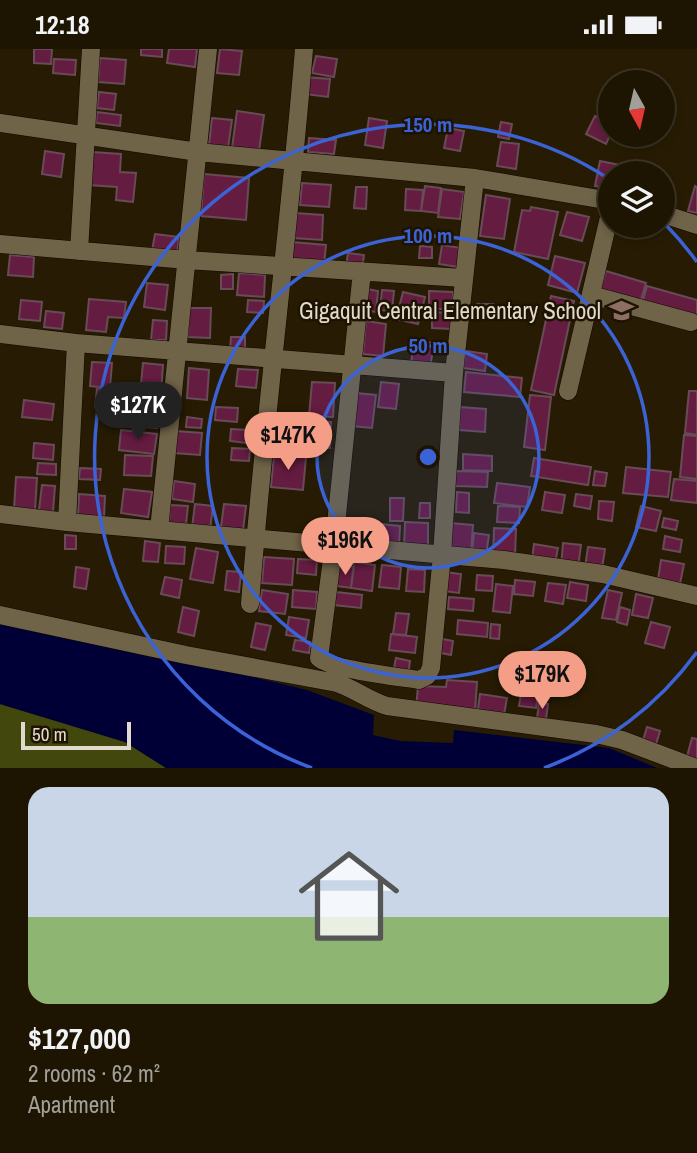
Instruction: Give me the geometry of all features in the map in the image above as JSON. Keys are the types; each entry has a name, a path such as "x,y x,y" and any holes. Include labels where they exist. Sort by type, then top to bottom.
{"street":[{"path":"79,251 91,49"},
{"path":"159,530 208,49"},
{"path":"250,604 304,49"},
{"path":"0,124 198,152 475,177 598,199"},
{"path":"362,271 320,660 337,666 419,680 427,676 430,668 442,555 454,373 475,177"},
{"path":"675,218 697,225"},
{"path":"568,391 604,238"},
{"path":"0,244 187,260 463,278"},
{"path":"591,295 691,322"},
{"path":"0,334 76,343 454,373"},
{"path":"66,522 76,343"},
{"path":"0,514 504,560 603,574 697,597"},
{"path":"0,615 186,655 337,683 387,706 596,734 630,743 695,768"}],"green space":[{"path":"0,704 125,742 166,768 0,768"}],"shaded area":[{"path":"0,624 179,659 307,690 374,715 373,735 400,741 453,743 454,730 609,748 657,768 166,768 125,742 0,704"}],"building":[{"path":"34,49 52,49 51,64 34,63"},
{"path":"141,49 162,49 162,57 141,55"},
{"path":"169,49 197,49 195,67 167,63"},
{"path":"220,49 242,51 239,75 217,73"},
{"path":"316,56 337,59 334,77 312,73"},
{"path":"100,58 126,60 124,84 98,82"},
{"path":"54,59 76,60 75,75 53,73"},
{"path":"306,77 330,79 328,97 304,94"},
{"path":"99,92 116,94 114,110 97,108"},
{"path":"237,111 264,115 259,151 232,148"},
{"path":"97,112 121,115 120,126 96,123"},
{"path":"595,116 598,117 598,140 586,134"},
{"path":"212,118 232,120 228,148 209,145"},
{"path":"369,118 387,121 383,148 365,145"},
{"path":"501,122 512,124 509,139 498,137"},
{"path":"448,128 464,131 460,151 444,148"},
{"path":"309,138 336,140 334,154 308,152"},
{"path":"501,142 519,144 516,169 497,166"},
{"path":"45,151 64,154 61,177 42,174"},
{"path":"92,152 121,154 120,172 136,173 133,202 116,200 117,187 89,185"},
{"path":"204,174 249,178 246,220 201,216"},
{"path":"302,183 331,185 329,207 300,205"},
{"path":"425,186 441,188 438,213 421,211"},
{"path":"695,186 697,187 697,213 688,211"},
{"path":"356,187 367,187 366,209 354,208"},
{"path":"406,189 423,190 421,211 405,210"},
{"path":"442,189 464,192 460,219 438,217"},
{"path":"486,195 510,199 504,239 480,236"},
{"path":"531,207 558,212 548,259 514,252 522,210 530,211"},
{"path":"567,212 589,217 582,241 560,235"},
{"path":"295,213 323,215 322,240 293,238"},
{"path":"155,234 179,237 177,254 152,251"},
{"path":"292,242 326,245 324,265 290,262"},
{"path":"442,245 461,248 458,267 439,264"},
{"path":"420,246 432,247 432,258 419,258"},
{"path":"348,253 364,255 362,269 346,267"},
{"path":"10,255 34,257 33,277 8,275"},
{"path":"555,256 585,263 577,293 548,285"},
{"path":"606,271 646,283 639,306 599,294"},
{"path":"239,273 265,275 264,297 237,295"},
{"path":"233,274 233,289 221,289 221,275"},
{"path":"147,283 168,285 165,310 144,307"},
{"path":"647,286 697,300 697,319 642,304"},
{"path":"362,288 378,291 376,312 360,310"},
{"path":"382,290 394,291 392,311 380,310"},
{"path":"429,291 453,292 452,309 429,309"},
{"path":"403,292 425,297 418,324 396,319"},
{"path":"551,296 574,301 554,395 531,390"},
{"path":"89,299 126,302 124,318 108,317 106,332 86,330"},
{"path":"21,300 42,302 40,321 19,319"},
{"path":"248,300 264,301 263,313 247,312"},
{"path":"477,304 493,304 493,319 477,319"},
{"path":"189,308 211,308 210,338 188,337"},
{"path":"46,311 64,313 62,329 44,327"},
{"path":"432,312 451,313 451,329 432,328"},
{"path":"153,320 167,321 166,340 151,340"},
{"path":"366,321 386,324 383,356 363,354"},
{"path":"231,337 245,337 245,350 230,350"},
{"path":"414,340 434,343 430,368 411,365"},
{"path":"466,351 487,354 485,371 463,368"},
{"path":"92,362 112,363 110,388 90,386"},
{"path":"143,363 163,365 160,407 139,405"},
{"path":"189,368 209,370 207,400 187,398"},
{"path":"238,369 258,370 256,388 236,386"},
{"path":"466,372 522,378 520,397 464,392"},
{"path":"312,382 335,383 333,417 309,416"},
{"path":"381,382 399,384 396,409 378,407"},
{"path":"97,388 117,390 115,408 95,407"},
{"path":"689,391 697,391 697,435 685,433"},
{"path":"356,393 376,395 372,428 352,426"},
{"path":"530,395 551,397 545,450 524,447"},
{"path":"24,400 54,404 52,420 22,417"},
{"path":"216,407 238,408 237,422 215,420"},
{"path":"460,407 486,409 485,432 459,430"},
{"path":"134,409 159,412 157,428 133,426"},
{"path":"187,417 202,419 201,428 186,427"},
{"path":"312,421 331,422 330,448 310,447"},
{"path":"231,429 248,430 246,443 230,441"},
{"path":"121,430 157,434 154,454 119,450"},
{"path":"176,431 202,433 200,455 174,453"},
{"path":"274,431 296,433 295,449 273,447"},
{"path":"684,435 697,436 697,479 680,477"},
{"path":"34,443 54,445 53,460 33,458"},
{"path":"232,448 250,449 249,461 231,460"},
{"path":"274,454 306,457 303,490 271,487"},
{"path":"463,454 492,456 492,471 463,470"},
{"path":"125,455 153,456 151,476 124,475"},
{"path":"534,458 591,467 588,485 531,476"},
{"path":"38,463 56,464 56,475 37,474"},
{"path":"626,467 671,472 668,497 623,493"},
{"path":"80,468 101,469 100,480 79,479"},
{"path":"455,471 488,472 487,487 455,486"},
{"path":"595,471 607,473 605,486 593,485"},
{"path":"16,477 37,478 35,510 14,509"},
{"path":"674,479 697,481 697,503 671,500"},
{"path":"174,481 195,484 193,502 172,499"},
{"path":"497,483 530,487 527,507 494,503"},
{"path":"42,485 55,486 53,512 39,510"},
{"path":"124,489 152,492 148,517 121,513"},
{"path":"457,492 469,493 469,513 456,512"},
{"path":"545,492 565,495 562,513 542,510"},
{"path":"79,494 105,496 104,518 78,516"},
{"path":"576,494 592,496 590,509 574,506"},
{"path":"390,498 404,498 403,521 390,521"},
{"path":"599,501 614,502 612,521 598,519"},
{"path":"420,503 430,503 430,518 419,518"},
{"path":"195,504 213,506 210,529 192,527"},
{"path":"224,504 246,506 243,530 221,527"},
{"path":"170,505 188,506 186,524 169,523"},
{"path":"498,506 520,507 519,523 497,522"},
{"path":"641,506 661,511 656,531 636,527"},
{"path":"664,518 678,521 676,530 662,527"},
{"path":"405,522 428,523 428,546 404,546"},
{"path":"370,523 400,526 399,547 368,545"},
{"path":"449,523 473,525 471,553 447,551"},
{"path":"494,528 516,529 515,557 493,556"},
{"path":"474,533 489,535 486,555 472,553"},
{"path":"65,535 76,536 76,549 65,549"},
{"path":"665,536 682,540 680,552 663,549"},
{"path":"145,541 160,543 158,562 143,561"},
{"path":"563,543 581,545 578,568 561,566"},
{"path":"534,544 558,548 555,563 532,560"},
{"path":"166,546 185,547 184,564 165,563"},
{"path":"588,547 605,549 602,569 585,567"},
{"path":"196,548 218,552 213,583 190,579"},
{"path":"264,557 294,559 292,585 262,583"},
{"path":"298,559 317,560 316,575 297,573"},
{"path":"661,560 684,564 679,589 657,586"},
{"path":"354,562 375,565 372,591 351,588"},
{"path":"339,565 354,567 351,588 336,586"},
{"path":"382,565 401,567 399,589 379,587"},
{"path":"76,567 89,569 86,589 74,587"},
{"path":"408,569 425,570 424,592 406,591"},
{"path":"227,571 241,572 239,592 225,590"},
{"path":"445,572 461,574 459,593 443,591"},
{"path":"477,575 493,576 492,591 476,590"},
{"path":"165,577 182,580 179,598 161,594"},
{"path":"515,580 535,582 533,596 514,594"},
{"path":"570,582 588,585 586,601 567,598"},
{"path":"548,583 566,585 563,604 545,601"},
{"path":"496,584 513,586 510,613 493,611"},
{"path":"262,590 288,594 285,614 259,611"},
{"path":"293,590 317,592 316,609 292,607"},
{"path":"608,590 622,593 616,620 602,618"},
{"path":"336,592 362,595 361,608 334,605"},
{"path":"636,594 653,598 648,618 632,615"},
{"path":"449,597 474,599 473,611 448,609"},
{"path":"183,607 199,611 194,636 178,632"},
{"path":"620,607 630,610 627,625 617,622"},
{"path":"396,613 409,614 406,635 393,634"},
{"path":"289,617 309,620 306,638 286,635"},
{"path":"458,620 488,623 487,637 457,634"},
{"path":"651,622 670,627 664,648 645,643"},
{"path":"256,623 271,626 265,650 251,647"},
{"path":"491,624 500,625 499,639 490,638"},
{"path":"391,634 417,637 415,653 389,650"},
{"path":"438,638 453,641 451,655 436,652"},
{"path":"295,640 311,642 309,653 293,650"},
{"path":"396,658 410,661 408,676 393,673"},
{"path":"447,680 477,682 475,712 416,709 418,686 446,687"},
{"path":"521,693 538,695 536,708 519,706"},
{"path":"480,694 507,698 503,720 477,716"},
{"path":"539,703 548,704 546,719 537,718"},
{"path":"647,727 660,731 655,748 642,744"},
{"path":"692,738 697,739 697,763 686,760"}],"place":[{"name":"Gigaquit Central Elementary School","path":"621,311"}]}
